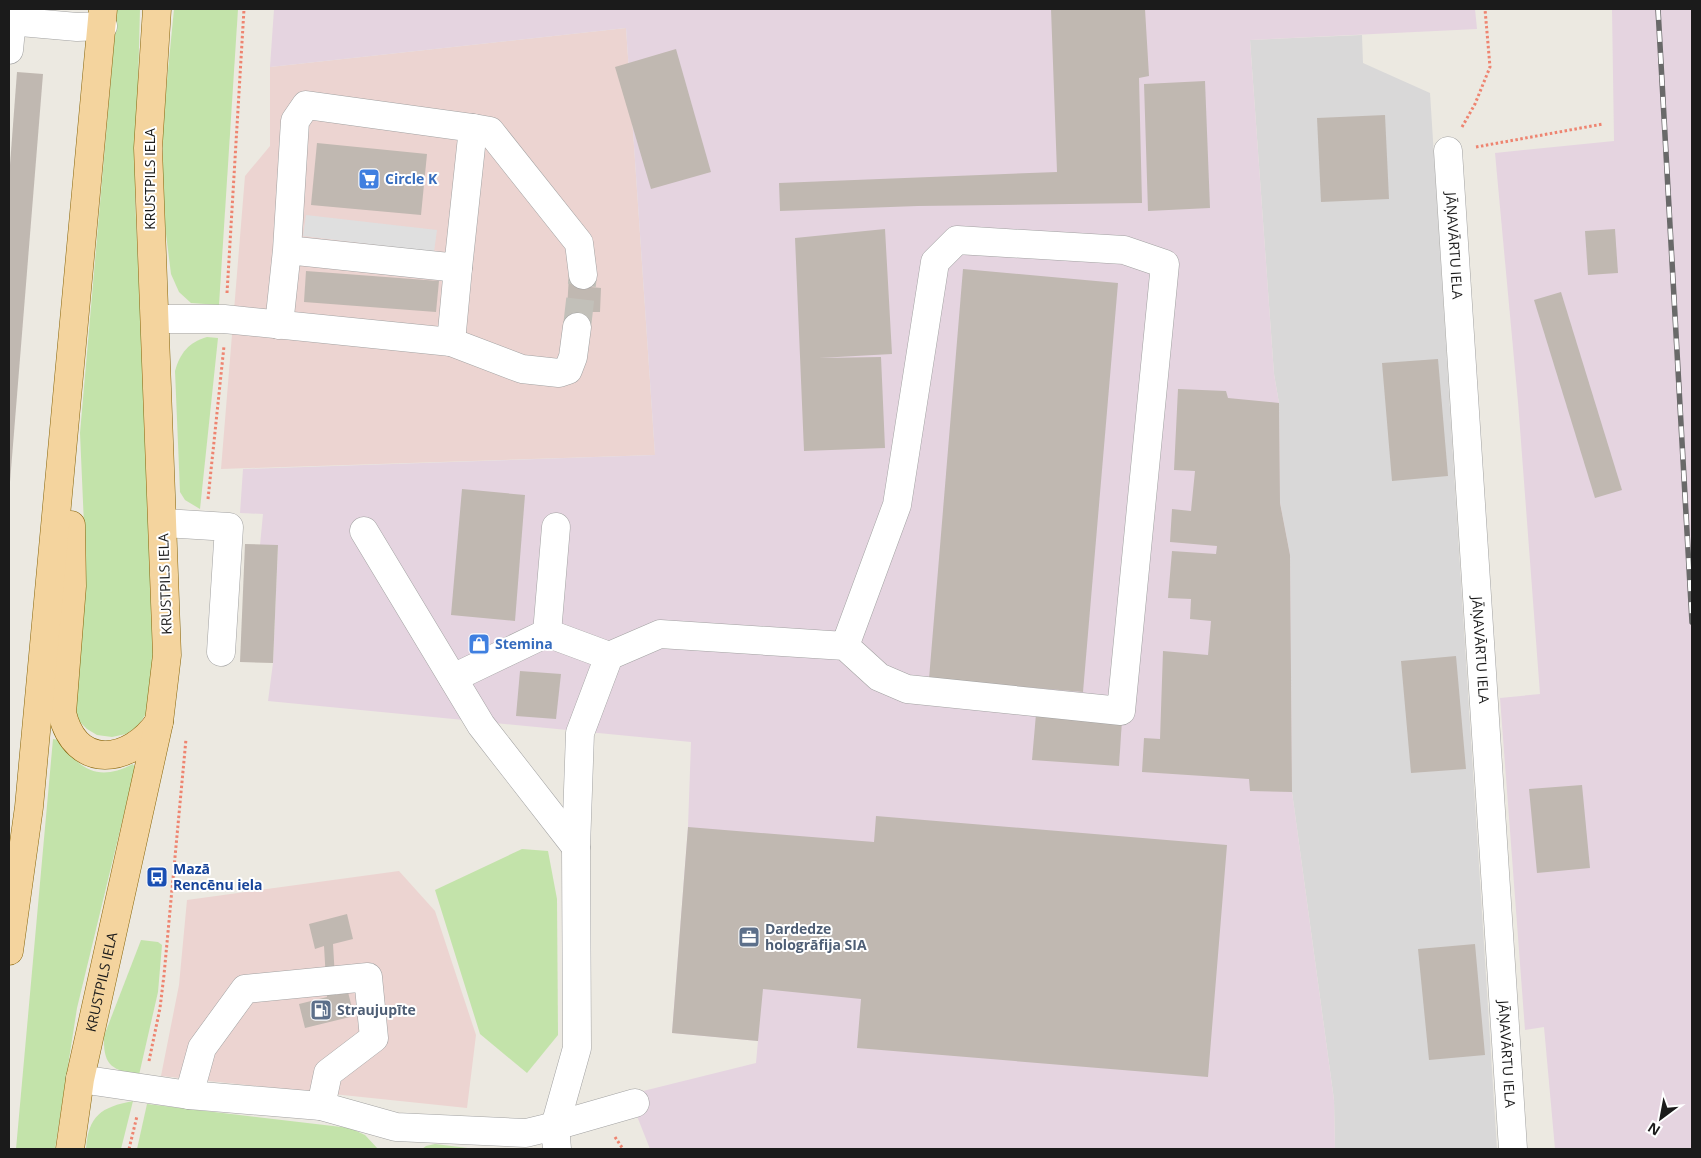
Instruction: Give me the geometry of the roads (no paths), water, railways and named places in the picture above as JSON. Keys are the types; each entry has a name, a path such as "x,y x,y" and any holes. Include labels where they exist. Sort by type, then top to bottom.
{"main road":[{"name":"KRUSTPILS IELA","path":"70,1149 80,1079 159,722 167,655 164,523 148,148 157,9"},
{"path":"9,951 30,807 76,281 103,18"},
{"path":"61,464 70,522 72,586 62,713 66,731 76,743 88,751 116,754 127,752 139,744 149,736 159,722"}],"street":[{"path":"9,50 11,17 77,27 103,18"},
{"path":"279,325 287,250 295,121 306,105 490,131 579,243 582,275"},
{"path":"450,342 473,128"},
{"name":"JĀŅAVĀRTU IELA","path":"1448,151 1458,332 1513,1149"},
{"path":"454,678 547,633 609,656 660,634 845,646 879,677 907,689 1121,711 1165,264 1124,250 956,240 935,262 897,505 845,646"},
{"path":"287,250 458,268"},
{"path":"155,319 224,319 450,342 522,369 559,373 568,370 571,364 577,327"},
{"path":"164,523 229,528 221,652"},
{"path":"547,633 556,528"},
{"path":"364,531 481,725 576,846"},
{"path":"556,1138 577,1048 576,846 580,733 609,656"},
{"path":"189,1095 202,1048 245,989 368,977 374,1038 328,1073 321,1106"},
{"path":"80,1079 189,1095 321,1106 396,1138 526,1133 556,1138 635,1103"}],"tunnel":[{"path":"577,327 583,275"}],"railway":[{"path":"1658,9 1692,622"}],"place":[{"name":"Circle K","path":"369,179"},
{"name":"Stemina","path":"479,644"},
{"name":"Mazā Rencēnu iela","path":"157,877"},
{"name":"Dardedze hologrāfija SIA","path":"749,937"},
{"name":"Straujupīte","path":"321,1010"}]}
